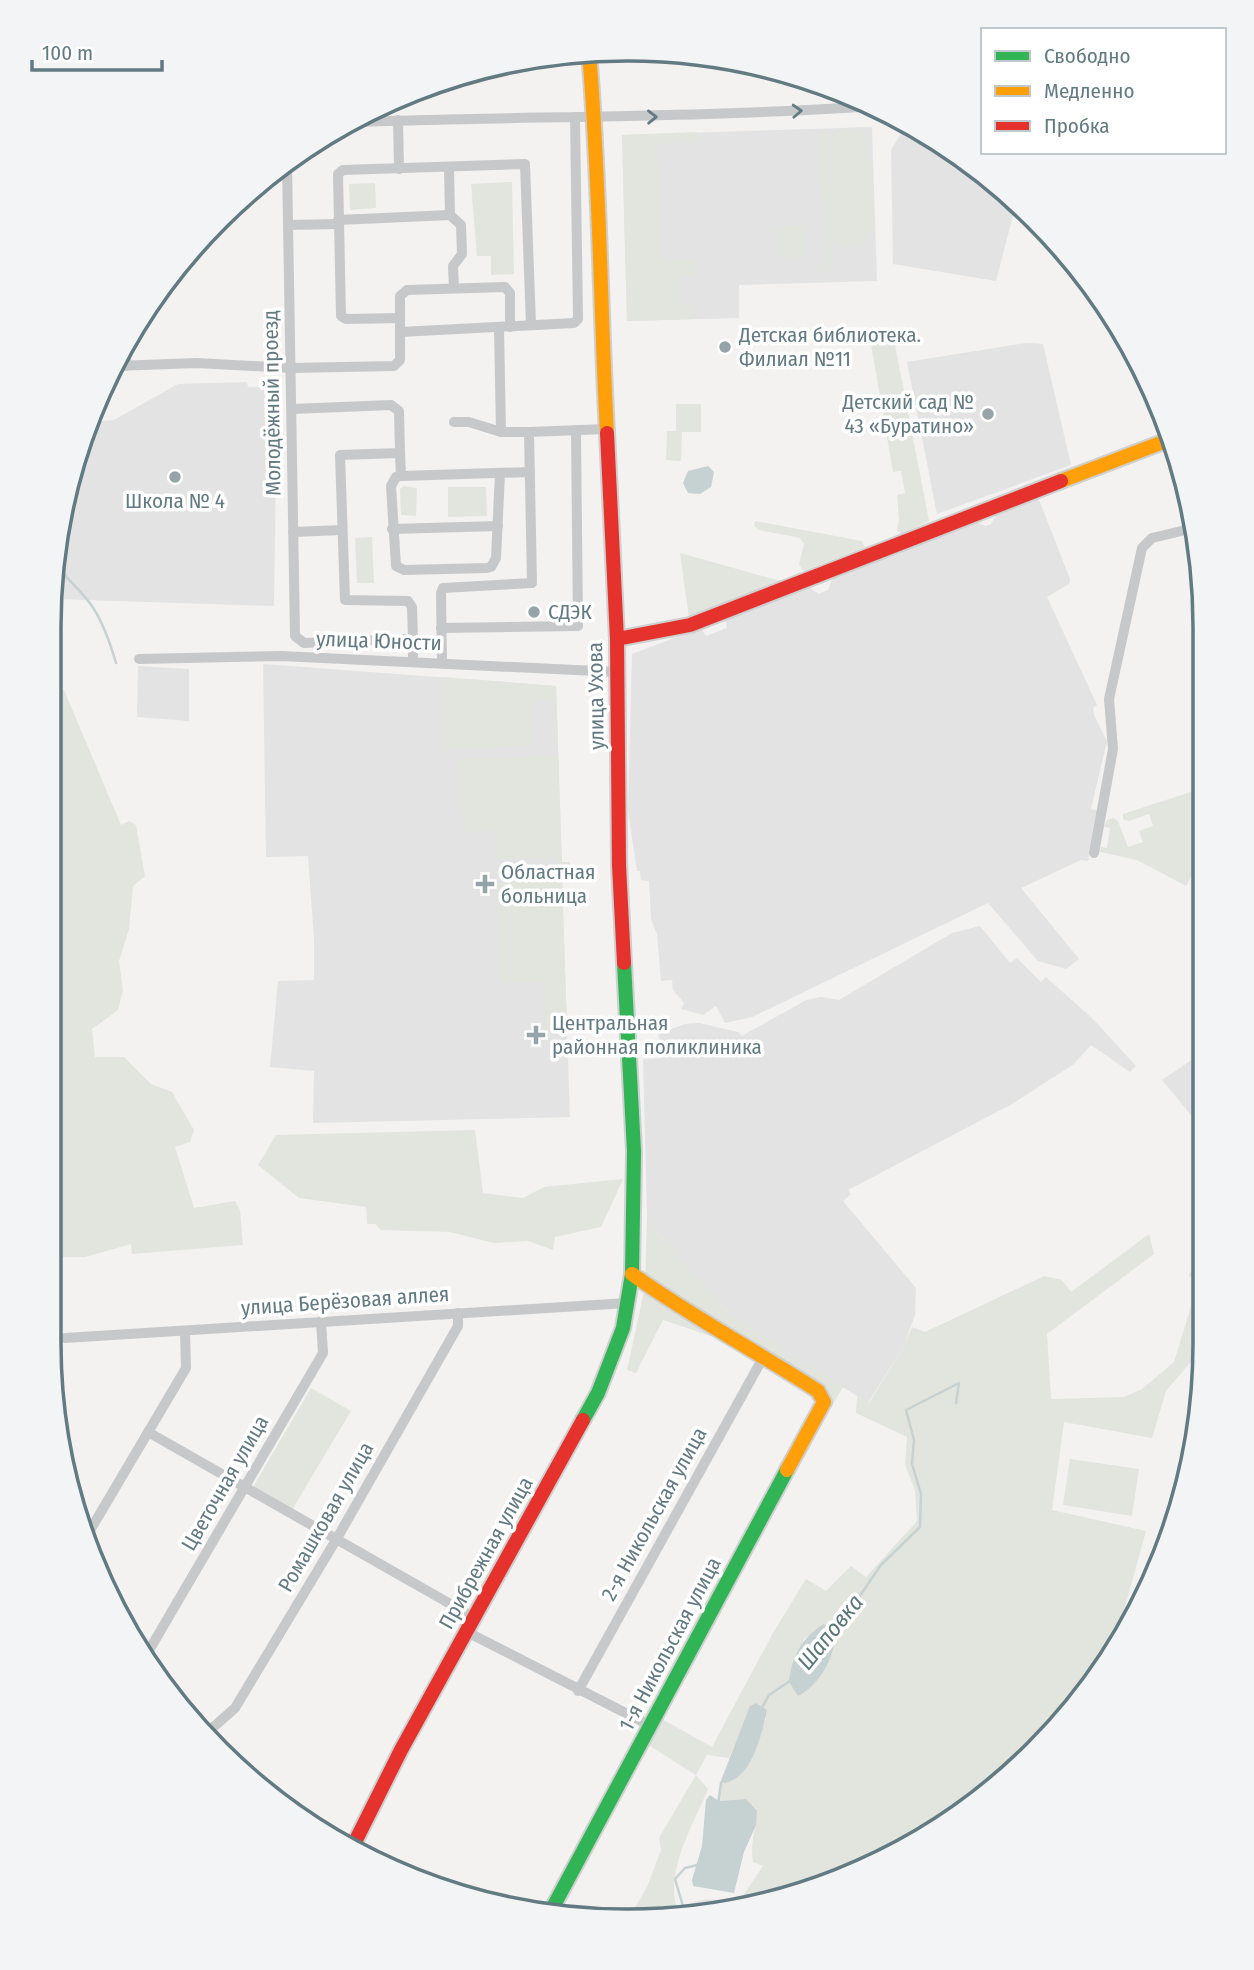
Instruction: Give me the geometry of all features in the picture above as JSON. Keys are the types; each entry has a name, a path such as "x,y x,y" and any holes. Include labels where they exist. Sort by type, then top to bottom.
{"street":[{"name":"улица Ухова","path":"589,62 591,102 595,117"},
{"name":"улица Ухова","path":"598,62 595,117 606,429 617,639 619,865 634,1152 632,1274"},
{"path":"376,120 719,115 851,107"},
{"path":"400,332 574,323 579,317 575,117"},
{"path":"398,120 399,169"},
{"path":"400,318 346,319 341,316 337,176 340,172 527,166 531,326"},
{"path":"449,167 450,215"},
{"name":"Молодёжный проезд","path":"287,175 295,636 298,641 413,639"},
{"path":"289,225 450,215 461,225 462,254 453,266 454,288"},
{"path":"126,366 197,363 291,368 394,366 400,360 400,296 404,291 508,288 510,327"},
{"path":"499,328 501,432"},
{"path":"292,410 391,405 401,416 401,476"},
{"path":"454,422 469,422 501,432 606,429"},
{"path":"441,628 578,626 576,430"},
{"path":"442,662 440,593 443,588 532,583 529,432"},
{"path":"617,639 690,625 1162,442"},
{"path":"400,453 340,455 345,600 408,601 412,607 413,661"},
{"path":"500,473 496,558 491,567 399,568 393,561 391,486 396,477 401,476 530,472"},
{"path":"392,529 498,526"},
{"path":"293,532 342,530"},
{"path":"1094,853 1113,749 1109,699 1142,548 1152,538 1184,530"},
{"name":"улица Юности","path":"139,659 216,655 442,662 617,672"},
{"path":"632,1274 685,1312 764,1356"},
{"name":"Прибрежная улица","path":"356,1839 598,1393 618,1345 632,1274"},
{"name":"улица Берёзовая аллея","path":"65,1338 627,1303"},
{"name":"Ромашковая улица","path":"213,1728 235,1707 337,1539 458,1326 458,1313"},
{"name":"Цветочная улица","path":"151,1648 323,1353 321,1321"},
{"path":"92,1527 186,1368 185,1331"},
{"name":"1-я Никольская улица","path":"555,1904 649,1725 823,1408 824,1399 818,1391 764,1356"},
{"name":"2-я Никольская улица","path":"579,1691 764,1356"},
{"path":"148,1432 475,1618"},
{"path":"467,1632 649,1725"}],"shaded area":[{"path":"872,127 877,281 739,285 739,318 627,321 622,135"},
{"path":"849,128 861,132 870,145 873,229 865,241 855,246 843,246 831,239 833,270 825,271 819,131 826,131 827,140 838,130"},
{"path":"697,132 698,142 657,144 660,261 695,261 695,275 681,276 681,305 695,305 696,319 627,321 622,135"},
{"path":"902,133 910,137 971,178 1013,214 996,281 893,264 891,150"},
{"path":"512,182 514,274 491,275 491,256 477,256 471,184"},
{"path":"375,183 376,208 350,210 349,184"},
{"path":"806,225 806,257 777,257 776,226"},
{"path":"877,330 888,331 894,340 929,521 902,534 897,531 897,495 905,493 901,471 893,472 870,338"},
{"name":"Детский сад № 43 «Буратино»","path":"1026,343 1043,344 1071,465 937,514 907,362"},
{"name":"Школа № 4","path":"247,382 248,387 277,388 274,606 62,599 72,517 100,420 114,420 178,384"},
{"path":"676,404 701,404 701,432 682,432 681,461 666,460 667,431 676,431"},
{"path":"404,486 417,488 416,516 401,515 400,489"},
{"path":"448,487 486,487 487,516 448,517"},
{"path":"1038,497 1070,579 1069,584 1047,597 1097,705 1093,708 1094,715 1107,741 1091,809 1098,811 1088,861 1081,860 1021,888 1079,959 1066,969 1038,961 988,903 752,1017 725,1023 716,1006 703,1015 681,1009 684,1003 673,990 672,980 661,981 657,934 651,919 649,881 641,880 640,871 637,871 628,811 632,654 701,628 706,636 727,628 725,618 808,586 819,594 828,590 833,577 975,522 986,526 991,524 998,512"},
{"path":"755,521 862,541 865,547 803,571 799,564 804,544 800,538 760,530 754,526"},
{"path":"372,537 374,583 357,583 355,538"},
{"path":"680,553 784,582 689,618"},
{"path":"263,664 556,686 562,862 570,862 570,877 562,878 570,1117 313,1123 314,1071 270,1067 278,981 314,980 314,939 308,856 266,857"},
{"path":"138,666 189,669 189,721 137,717"},
{"path":"443,677 556,686 558,745 555,745 553,700 532,700 533,746 445,749"},
{"path":"61,688 121,825 129,821 136,825 145,876 133,886 129,929 119,961 123,990 118,1010 92,1029 95,1057 124,1057 151,1084 172,1092 194,1130 190,1142 175,1147 194,1208 235,1201 240,1210 243,1245 132,1254 131,1244 85,1257 61,1257"},
{"path":"558,756 562,862 570,862 570,865 555,866 554,857 496,859 495,831 463,832 460,764 456,763 456,759"},
{"path":"1193,791 1193,873 1186,886 1137,860 1100,852 1101,847 1107,848 1110,828 1104,827 1107,820 1113,818 1118,821 1128,847 1143,842 1139,831 1153,826 1149,814 1129,821 1123,819 1123,814"},
{"path":"570,872 570,877 562,878 567,1029 545,1030 544,981 500,982 497,883 554,881 554,873"},
{"path":"980,926 1010,963 1017,958 1041,982 1046,977 1093,1019 1136,1066 1130,1072 1091,1045 1074,1064 1012,1104 848,1190 851,1194 843,1201 916,1288 915,1315 904,1346 868,1403 734,1318 656,1232 647,1214 643,1059 663,1058 658,1034 685,1024 699,1023 738,1032 742,1036 806,1000 821,997 839,1000 952,933"},
{"path":"1193,1059 1193,1117 1162,1080"},
{"path":"475,1130 483,1193 523,1198 544,1187 623,1179 601,1227 555,1237 553,1250 528,1241 494,1243 450,1232 381,1230 375,1224 367,1224 366,1207 299,1198 258,1165 276,1135"},
{"path":"647,1214 656,1232 734,1318 843,1387 829,1411 823,1408 824,1402 747,1350 750,1356 714,1337 663,1320 636,1373 627,1370 645,1287"},
{"path":"1149,1234 1154,1254 1047,1334 1051,1399 1124,1397 1142,1389 1174,1362 1193,1300 1193,1360 1166,1391 1152,1438 1064,1422 1052,1510 1146,1531 1123,1614 1076,1687 1027,1743 1000,1768 971,1792 910,1833 844,1866 809,1879 742,1897 763,1866 753,1862 752,1854 757,1809 746,1799 719,1801 720,1783 737,1776 754,1748 766,1719 759,1704 753,1704 729,1758 707,1755 696,1775 648,1745 660,1718 712,1747 773,1633 806,1579 826,1591 851,1566 866,1577 917,1521 915,1490 905,1465 907,1437 856,1413 857,1396 869,1403 904,1346 912,1327 925,1332 1044,1276 1062,1280 1071,1292","holes":["824,1624 835,1637 826,1666 804,1693 790,1673 804,1639"]},
{"path":"311,1388 351,1411 292,1510 253,1487"},
{"path":"1070,1459 1139,1469 1132,1516 1063,1505"},
{"path":"696,1775 708,1789 677,1867 674,1883 677,1907 634,1909 647,1887 661,1850 659,1838"},
{"path":"707,1899 727,1900 688,1905"}],"water":[{"path":"708,466 714,472 711,487 700,494 688,493 683,483 688,471"},
{"path":"824,1624 835,1637 832,1654 818,1679 798,1696 789,1682 792,1664 804,1641"},
{"path":"756,1703 767,1710 753,1756 740,1775 731,1781 720,1783 750,1706"},
{"path":"710,1795 719,1801 746,1799 757,1810 756,1825 744,1852 734,1893 693,1886 692,1880 702,1846 706,1800"}],"waterway":[{"path":"64,575 86,598 100,619 116,663"},
{"name":"Шаповка","path":"833,1635 881,1565 920,1527 921,1494 912,1464 914,1440 906,1410 959,1383 956,1403"},
{"name":"Шаповка","path":"763,1706 769,1695 790,1681"},
{"name":"Шаповка","path":"718,1804 721,1783"},
{"name":"Шаповка","path":"683,1906 675,1879 685,1868 697,1865"}],"traffic: fast":[{"path":"583,1420 598,1393 623,1328 632,1274 634,1151 624,963"},
{"path":"555,1904 787,1470"}],"traffic: slow":[{"path":"590,62 607,433"},
{"path":"1061,481 1162,442"},
{"path":"632,1274 818,1391 824,1402 787,1470"}],"traffic: jam":[{"path":"607,433 617,639 619,865 624,963"},
{"path":"617,639 690,625 1061,481"},
{"path":"356,1839 401,1750 583,1420"}],"place":[{"name":"Детская библиотека. Филиал №11","path":"725,347"},
{"name":"Детский сад № 43 «Буратино»","path":"988,414"},
{"name":"Школа № 4","path":"175,477"},
{"name":"СДЭК","path":"534,612"},
{"name":"Областная больница","path":"485,884"},
{"name":"Центральная районная поликлиника","path":"536,1035"}]}
